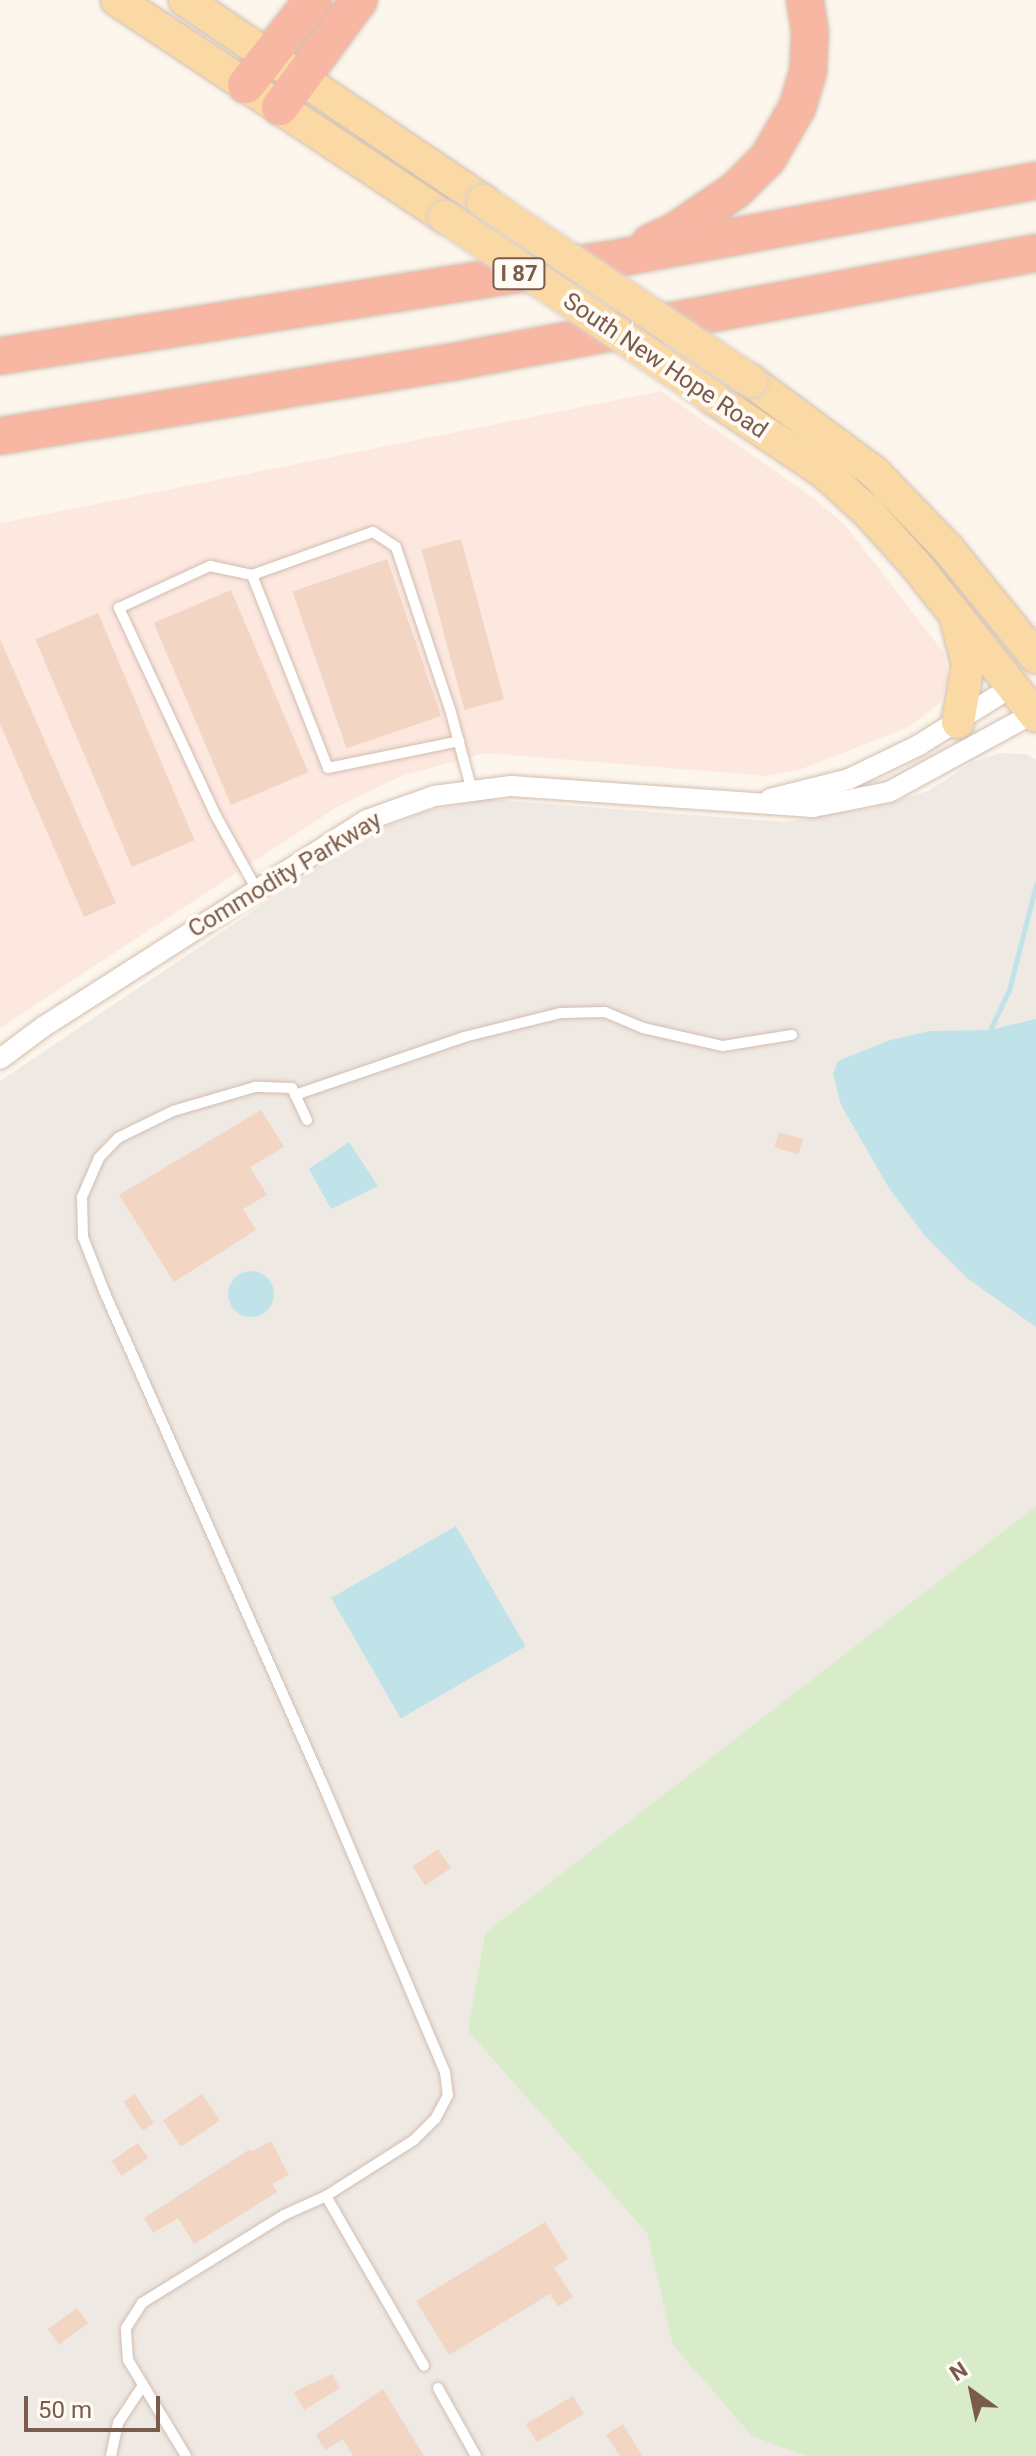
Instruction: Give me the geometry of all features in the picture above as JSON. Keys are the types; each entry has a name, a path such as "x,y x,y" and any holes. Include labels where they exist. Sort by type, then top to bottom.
{"highway":[{"path":"246,85 267,54 313,0"},
{"path":"280,107 359,0"},
{"path":"619,258 674,232 736,190 768,158 797,108 808,71 810,32 805,0"},
{"name":"I 87","path":"0,356 619,258 1036,181"},
{"path":"0,436 463,360 1025,257"}],"main road":[{"name":"South New Hope Road","path":"117,0 824,472 877,522 955,615 1025,678 1035,714"},
{"name":"South New Hope Road","path":"185,0 751,381 874,472 949,550 1036,657"},
{"path":"955,615 968,665 958,722"}],"street":[{"name":"Commodity Parkway","path":"747,804 849,779 958,722 1025,678"},
{"name":"Commodity Parkway","path":"0,1059 43,1027 367,820 434,796 511,786 813,807 889,792 1035,714"}],"lane":[{"path":"257,890 216,816 119,608 210,566 252,575 373,532 396,547 459,741 472,791"},
{"path":"252,575 328,768 459,741"},
{"path":"295,1095 464,1037 561,1013 605,1012 643,1028 723,1046 792,1035"},
{"path":"186,2456 128,2360 126,2328 142,2303 284,2215 326,2196 414,2140 435,2119 448,2095 445,2072 324,1787 104,1291 83,1237 82,1197 99,1158 118,1138 173,1111 255,1087 292,1088 307,1120"},
{"path":"326,2196 424,2366"},
{"path":"111,2456 118,2423 143,2385"},
{"path":"438,2388 476,2456"}],"shaded area":[{"path":"661,391 815,499 845,525 944,653 948,677 940,703 907,728 799,770 766,776 485,753 402,776 337,807 0,1028 0,523"},
{"path":"1000,753 1026,754 1036,760 1036,2456 0,2456 0,1081 369,833 427,811 487,799 784,822 873,808 928,791 973,762"}],"green space":[{"path":"1036,1506 1036,2456 806,2456 752,2436 673,2345 647,2233 468,2031 485,1933"}],"water":[{"path":"1036,1019 1036,1327 967,1278 925,1236 889,1188 841,1105 833,1074 838,1061 890,1040 930,1031 990,1030"},
{"path":"349,1142 378,1186 331,1209 309,1169"},
{"path":"251,1271 267,1278 274,1294 267,1310 251,1317 235,1310 228,1294 235,1278"},
{"path":"456,1526 526,1646 401,1718 331,1598"}],"building":[{"path":"461,539 504,699 464,710 421,550"},
{"path":"387,559 441,716 346,749 292,592"},
{"path":"231,590 308,772 231,805 154,623"},
{"path":"98,613 195,840 132,867 35,640"},
{"path":"0,639 116,903 84,917 0,724"},
{"path":"261,1110 284,1147 250,1167 267,1195 243,1209 256,1230 174,1282 119,1195"},
{"path":"779,1132 803,1139 799,1154 775,1147"},
{"path":"438,1849 451,1868 425,1885 412,1866"},
{"path":"135,2094 154,2123 142,2131 123,2102"},
{"path":"202,2094 220,2121 181,2147 163,2120"},
{"path":"271,2141 289,2175 272,2184 277,2192 194,2244 178,2218 153,2233 144,2218 250,2149 252,2151"},
{"path":"138,2143 148,2158 122,2176 111,2161"},
{"path":"545,2222 568,2259 554,2268 573,2297 558,2307 550,2294 449,2355 416,2301"},
{"path":"77,2308 88,2323 59,2345 48,2329"},
{"path":"332,2374 340,2388 304,2410 294,2392"},
{"path":"383,2389 424,2456 353,2456 343,2439 325,2450 316,2435"},
{"path":"573,2396 584,2414 537,2442 526,2424"},
{"path":"623,2424 642,2456 620,2456 606,2435"}],"waterway":[{"path":"990,1030 1009,990 1036,884"}]}
